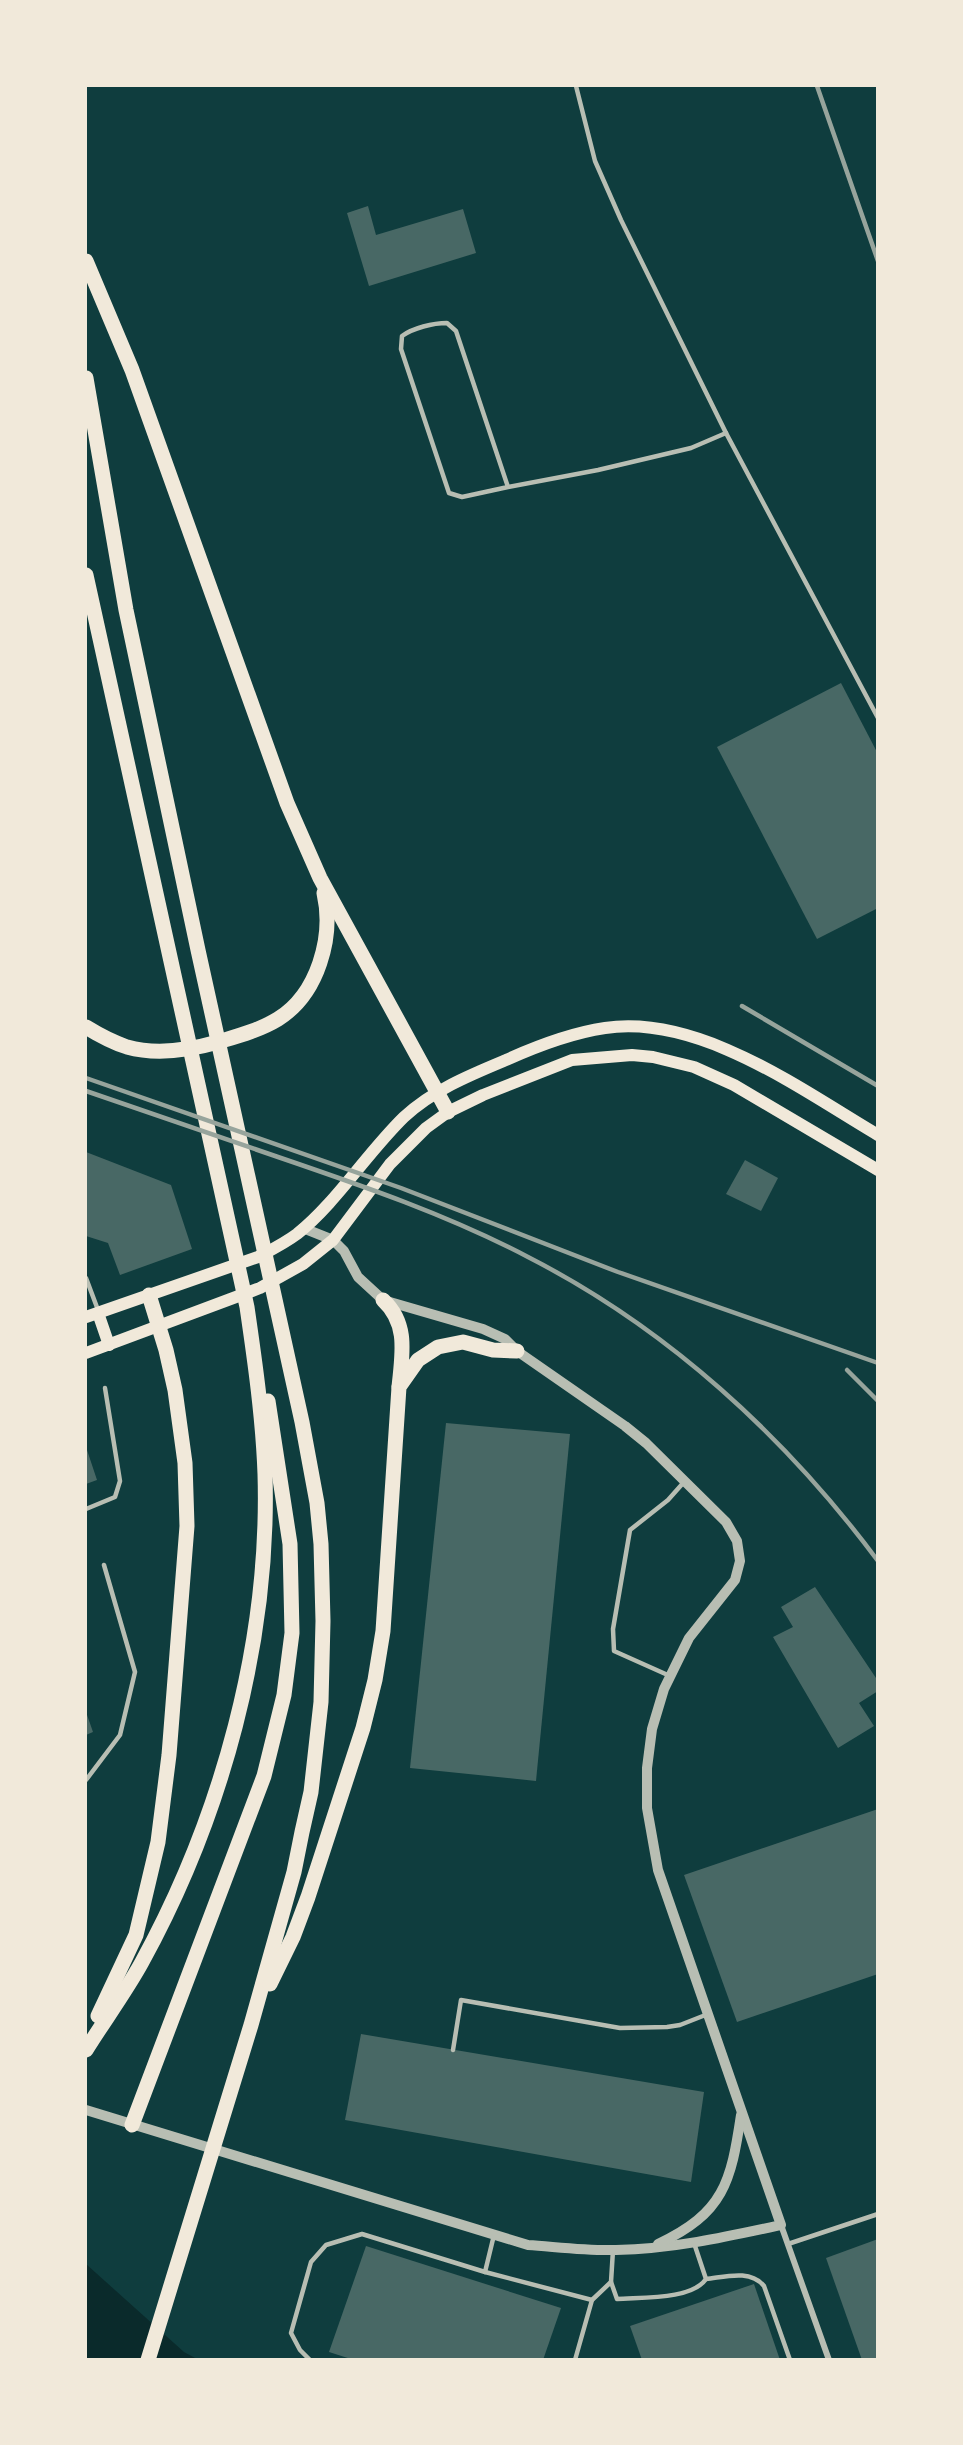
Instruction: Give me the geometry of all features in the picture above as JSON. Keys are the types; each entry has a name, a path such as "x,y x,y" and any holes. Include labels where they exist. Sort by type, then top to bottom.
{"main road":[{"path":"86,261 132,370 287,803 320,878 448,1112"},
{"path":"86,378 126,609 302,1422 321,1544 323,1660 321,1702 310,1792 298,1852 250,2025 148,2360"},
{"path":"86,575 247,1307 268,1430 286,1512 291,1576 292,1633 284,1695 264,1776 132,2125"},
{"path":"86,1027 106,1039 128,1047 152,1050 176,1049 200,1047 225,1040 277,1019 294,1006 317,972 324,947 326,921 326,901 320,878"},
{"path":"86,1317 258,1257 285,1243 303,1228 389,1132 419,1104 437,1092 506,1059 565,1037 606,1028 652,1029 696,1038 747,1058 878,1135"},
{"path":"86,1353 260,1288 303,1264 333,1240 390,1164 420,1134 448,1112 483,1095 572,1060 610,1055 653,1057 694,1067 734,1085 878,1170"},
{"path":"86,2050 110,2002 136,1935 158,1842 169,1755 187,1526 184,1463 175,1390 149,1295"},
{"path":"250,2025 293,1936 308,1897 363,1728 375,1680 383,1631 403,1338 401,1327 392,1308 383,1300"},
{"path":"98,1313 109,1345"},
{"path":"399,1387 418,1360 438,1347 463,1342 493,1350 517,1351"},
{"path":"86,2041 110,2002 141,1964 176,1895 206,1820 228,1755 241,1699 260,1586 268,1430"}],"street":[{"path":"303,1228 333,1240 344,1251 358,1277 383,1300 483,1329 505,1339 517,1351 624,1426 686,1480 726,1522 737,1541 740,1561 735,1580 689,1638 670,1676 655,1718 646,1787 649,1831 657,1870 829,2360"},
{"path":"86,2110 528,2245 613,2250 651,2248 781,2226"},
{"path":"651,2248 687,2229 718,2199 732,2168 742,2111"}],"lane":[{"path":"576,86 595,161 621,220 726,433 878,718"},
{"path":"508,487 456,331 447,323 439,323 402,336 401,348 449,494 462,497 598,470 691,448 726,433"},
{"path":"86,1278 98,1313"},
{"path":"86,1509 115,1497 120,1481 105,1388"},
{"path":"670,1676 614,1651 613,1629 630,1530 668,1500 686,1480"},
{"path":"86,1780 120,1735 135,1672 104,1564"},
{"path":"453,2050 461,2000 620,2028 680,2025 708,2014"},
{"path":"788,2244 878,2214"},
{"path":"310,2360 300,2350 291,2333 311,2262 326,2245 362,2234 485,2272 592,2300"},
{"path":"485,2272 494,2235"},
{"path":"694,2242 706,2279"},
{"path":"613,2250 611,2282 617,2299 676,2295 702,2285 706,2279"},
{"path":"706,2279 746,2275 758,2279 764,2286 790,2360"},
{"path":"575,2360 592,2300 611,2282"}],"water":[{"path":"86,2264 184,2352 197,2359 86,2359"}],"building":[{"path":"368,206 376,235 463,209 476,253 369,286 347,213"},
{"path":"841,683 878,754 878,908 817,939 717,747"},
{"path":"86,1152 171,1185 192,1249 120,1275 108,1243 86,1236"},
{"path":"745,1160 778,1178 761,1211 726,1194"},
{"path":"446,1423 570,1434 536,1781 410,1768"},
{"path":"86,1447 97,1480 86,1484"},
{"path":"815,1587 878,1681 878,1691 859,1703 874,1726 838,1748 773,1637 793,1627 781,1607"},
{"path":"86,1712 93,1732 86,1735"},
{"path":"878,1809 878,1974 737,2022 684,1875"},
{"path":"361,2034 704,2092 691,2182 345,2120"},
{"path":"878,2239 878,2360 862,2360 826,2258"},
{"path":"366,2246 561,2308 543,2360 354,2360 329,2352"},
{"path":"754,2284 780,2360 642,2360 630,2326"}],"railway":[{"path":"817,86 878,261"},
{"path":"742,1006 878,1086"},
{"path":"86,1078 401,1188 618,1272 878,1363"},
{"path":"86,1091 405,1202 498,1242 579,1285 675,1351 720,1389 804,1471 878,1561"},
{"path":"847,1370 878,1401"}]}
